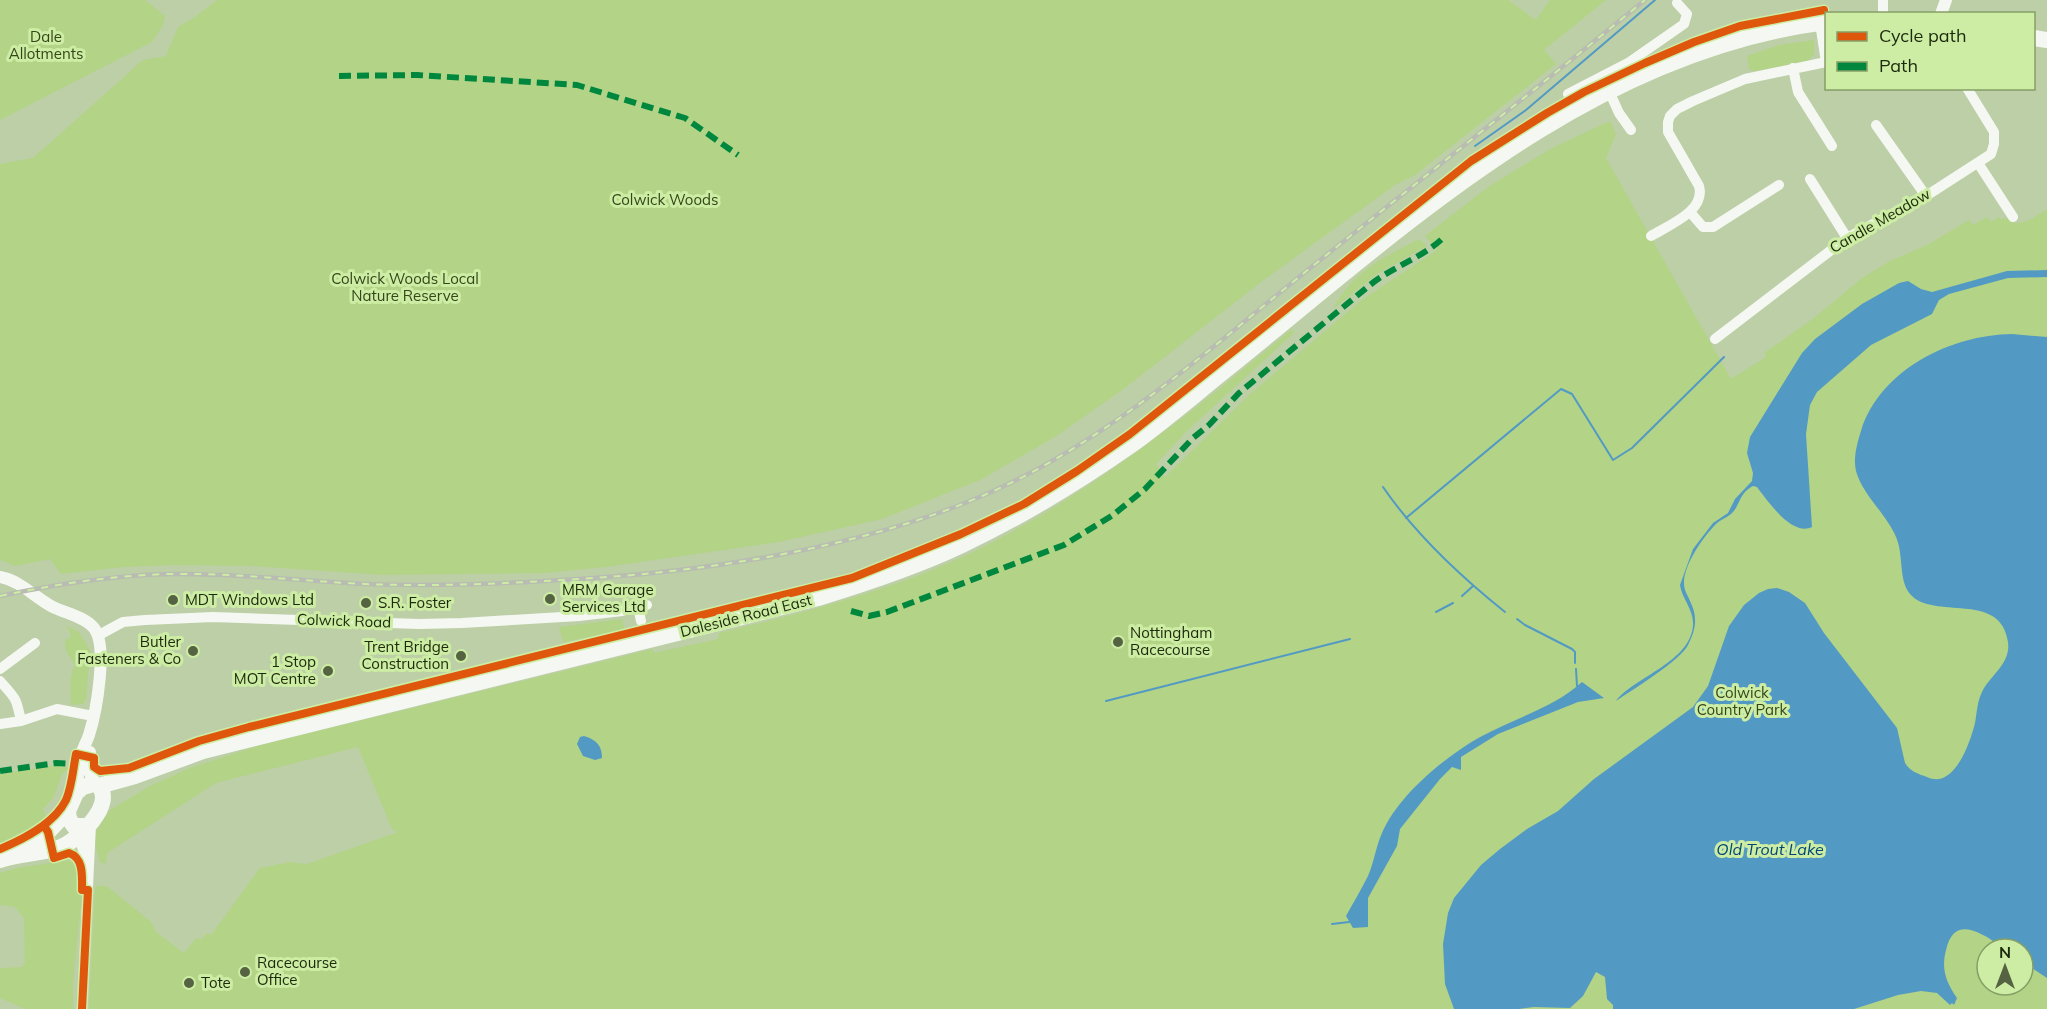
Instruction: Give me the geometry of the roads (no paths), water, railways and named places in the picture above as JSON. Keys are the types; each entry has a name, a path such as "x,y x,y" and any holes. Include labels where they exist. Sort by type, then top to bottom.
{"main road":[{"name":"Daleside Road East","path":"76,793 88,785 98,785 135,776 202,751 818,598 961,546 1067,488 1132,444 1419,214 1528,136 1609,91 1689,56 1745,38 1823,22"},
{"name":"Daleside Road East","path":"80,824 135,776"},
{"path":"98,785 104,793 103,804"},
{"path":"3,859 61,847 80,824 76,793"},
{"path":"3,859 48,832 80,824"}],"street":[{"path":"1571,91 1611,73 1684,24 1687,14 1677,3"},
{"path":"1823,22 1825,49"},
{"path":"1648,49 1657,69"},
{"path":"1652,236 1690,212 1698,203 1700,189 1668,132 1670,116 1693,101 1745,79 1825,62"},
{"path":"1793,68 1798,92 1832,146"},
{"name":"Candle Meadow","path":"1715,339 1847,238 1926,196 1990,154 1994,144 1994,132 1968,90"},
{"path":"1609,91 1619,113 1631,130"},
{"path":"1877,132 1926,196"},
{"path":"1978,163 2007,215"},
{"path":"1810,179 1847,238"},
{"path":"1690,212 1703,227 1713,227 1779,185"},
{"path":"0,576 18,582 37,598 92,625 99,635 101,662 93,716 89,736 81,755 76,793"},
{"name":"Colwick Road","path":"99,635 123,622 213,617 419,624 462,623 579,616 643,606 642,621"},
{"path":"0,669 28,644"},
{"path":"0,681 16,699 21,721"},
{"path":"0,724 21,721 57,709 93,716"},
{"path":"89,736 88,770 98,785"},
{"path":"80,824 83,853 89,867"},
{"path":"80,824 89,835 82,1009"},
{"path":"61,847 83,853"}],"water":[{"path":"2047,270 2047,277 2008,278 1949,294 1939,300 1932,314 1871,345 1817,392 1810,405 1806,434 1812,527 1804,529 1796,527 1781,516 1757,487 1753,486 1748,489 1734,511 1716,524 1705,536 1687,569 1684,586 1695,618 1693,634 1688,645 1676,659 1616,701 1624,692 1673,659 1690,638 1693,620 1680,585 1693,549 1713,523 1728,513 1735,499 1752,481 1753,473 1747,453 1750,437 1802,353 1815,339 1862,304 1899,283 1908,281 1921,289 1932,292 2007,271"},
{"name":"Old Trout Lake","path":"2012,334 2047,337 2047,978 2035,970 2035,937 1986,937 1965,929 1953,934 1949,940 1944,963 1945,975 1957,998 1954,1005 1952,1003 1950,1005 1937,993 1921,991 1898,995 1854,1009 1613,1009 1613,1005 1607,999 1605,977 1596,972 1583,996 1570,1008 1454,1009 1445,984 1443,944 1448,913 1454,898 1481,865 1500,849 1527,829 1558,811 1594,779 1693,707 1708,686 1729,626 1744,605 1759,593 1777,588 1789,592 1805,603 1824,633 1897,728 1905,763 1909,768 1920,775 1937,779 1953,771 1969,742 1982,692 2006,657 2008,642 2003,626 1993,616 1980,611 1934,606 1921,602 1910,594 1902,575 1896,537 1859,480 1855,461 1861,431 1870,409 1884,390 1901,374 1920,360 1942,349 1988,336"},
{"path":"1582,682 1604,698 1578,702 1498,734 1461,757 1461,770 1452,767 1440,779 1400,829 1397,846 1368,898 1368,927 1353,928 1346,916 1368,876 1382,833 1390,818 1412,790 1439,765 1468,744 1560,698"},
{"path":"584,736 598,744 602,758 595,760 583,756 577,744 580,737"}],"waterway":[{"path":"1475,146 1526,110 1655,0"},
{"path":"1406,518 1561,389 1572,394 1613,460 1632,448 1724,357"},
{"path":"1383,487 1410,522 1440,554 1505,612"},
{"path":"1462,596 1473,586"},
{"path":"1436,612 1453,603"},
{"path":"1517,619 1572,649 1575,652 1575,663"},
{"path":"1106,701 1350,639"},
{"path":"1576,669 1577,686"},
{"path":"1332,924 1349,922"}],"railway":[{"path":"0,596 86,581 172,574 422,585 594,578 688,569 785,554 881,531 926,517 1017,480 1105,428 1147,398 1645,0"}],"place":[{"name":"MRM Garage Services Ltd","path":"550,599"},
{"name":"MDT Windows Ltd","path":"173,600"},
{"name":"S.R. Foster","path":"366,603"},
{"name":"Nottingham Racecourse","path":"1118,642"},
{"name":"Butler Fasteners & Co","path":"193,651"},
{"name":"Trent Bridge Construction","path":"461,656"},
{"name":"1 Stop MOT Centre","path":"328,671"},
{"name":"Racecourse Office","path":"245,972"},
{"name":"Tote","path":"189,983"}],"park label":[{"name":"Dale Allotments","path":"46,46"},
{"name":"Colwick Woods","path":"665,200"},
{"name":"Colwick Woods Local Nature Reserve","path":"405,288"},
{"name":"Colwick Country Park","path":"1742,702"}]}
